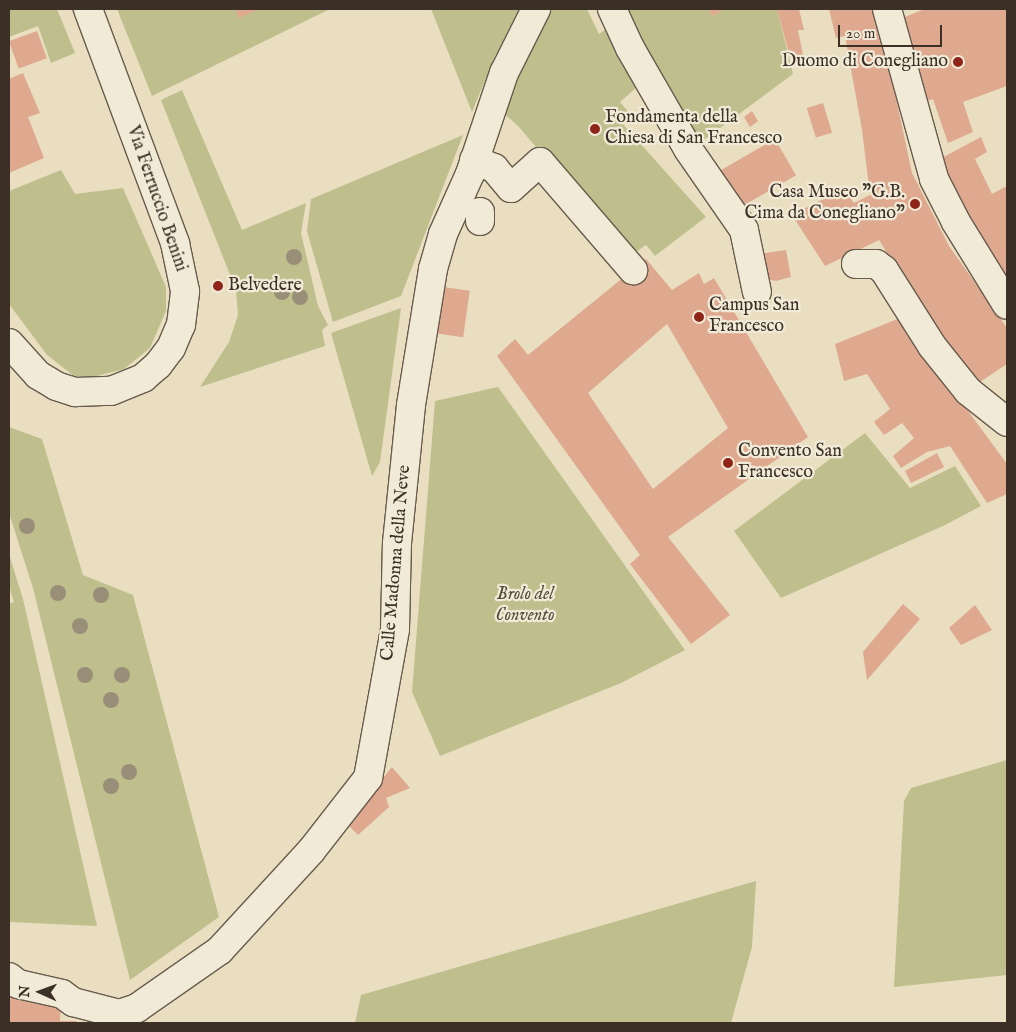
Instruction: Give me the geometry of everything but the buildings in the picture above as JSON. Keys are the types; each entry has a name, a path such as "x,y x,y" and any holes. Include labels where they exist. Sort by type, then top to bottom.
{"street":[{"name":"Via Ferruccio Benini","path":"9,343 38,375 56,386 75,392 111,391 144,378 158,365 171,348 180,326 185,290 177,250 88,9"},
{"name":"Calle Madonna della Neve","path":"9,977 18,984 62,994 73,1002 119,1014 137,1008 220,950 311,851 368,778 395,629 397,543 411,405 433,269 443,234 489,171 504,73 536,9"},
{"path":"612,9 630,48 688,150 744,230 757,292"},
{"path":"887,9 934,179 956,222 1007,305"},
{"path":"489,171 511,188 540,162 633,270"},
{"path":"856,264 876,264 884,270 932,346 968,391 1007,422"}],"green space":[{"path":"9,9 57,9 75,53 51,63 38,26 9,37"},
{"path":"117,9 330,9 152,96"},
{"path":"431,9 522,9 496,54 472,112"},
{"path":"553,9 587,9 599,34 609,27 637,87 620,102 630,114 621,122 706,217 655,256 646,245 629,257 519,127 499,109 514,67"},
{"path":"624,9 709,9 712,16 725,9 777,9 793,74 697,145"},
{"path":"182,90 242,230 306,203 301,233 318,306 328,325 322,330 325,346 200,387 229,342 238,315 236,290 161,100"},
{"path":"463,135 401,296 333,322 307,231 311,199"},
{"path":"61,170 75,194 123,188 166,287 166,311 150,348 124,369 93,377 74,376 47,355 9,304 9,191"},
{"path":"401,308 380,462 372,476 331,333"},
{"name":"Brolo del Convento","path":"498,387 685,650 621,683 440,756 412,692 435,401"},
{"path":"9,427 42,439 83,575 133,595 219,917 130,980 33,588 9,513"},
{"path":"865,433 910,488 955,466 981,506 945,525 781,598 734,531"},
{"path":"9,554 23,599 97,926 9,922 9,604 14,602 9,586"},
{"path":"1007,760 1007,975 894,987 904,801 911,788"},
{"path":"756,881 752,947 731,1023 355,1023 361,995"}],"place":[{"name":"Duomo di Conegliano","path":"958,62"},
{"name":"Fondamenta della Chiesa di San Francesco","path":"595,129"},
{"name":"Casa Museo \"G.B. Cima da Conegliano\"","path":"915,204"},
{"name":"Belvedere","path":"218,286"},
{"name":"Campus San Francesco","path":"699,317"},
{"name":"Convento San Francesco","path":"728,463"}]}
